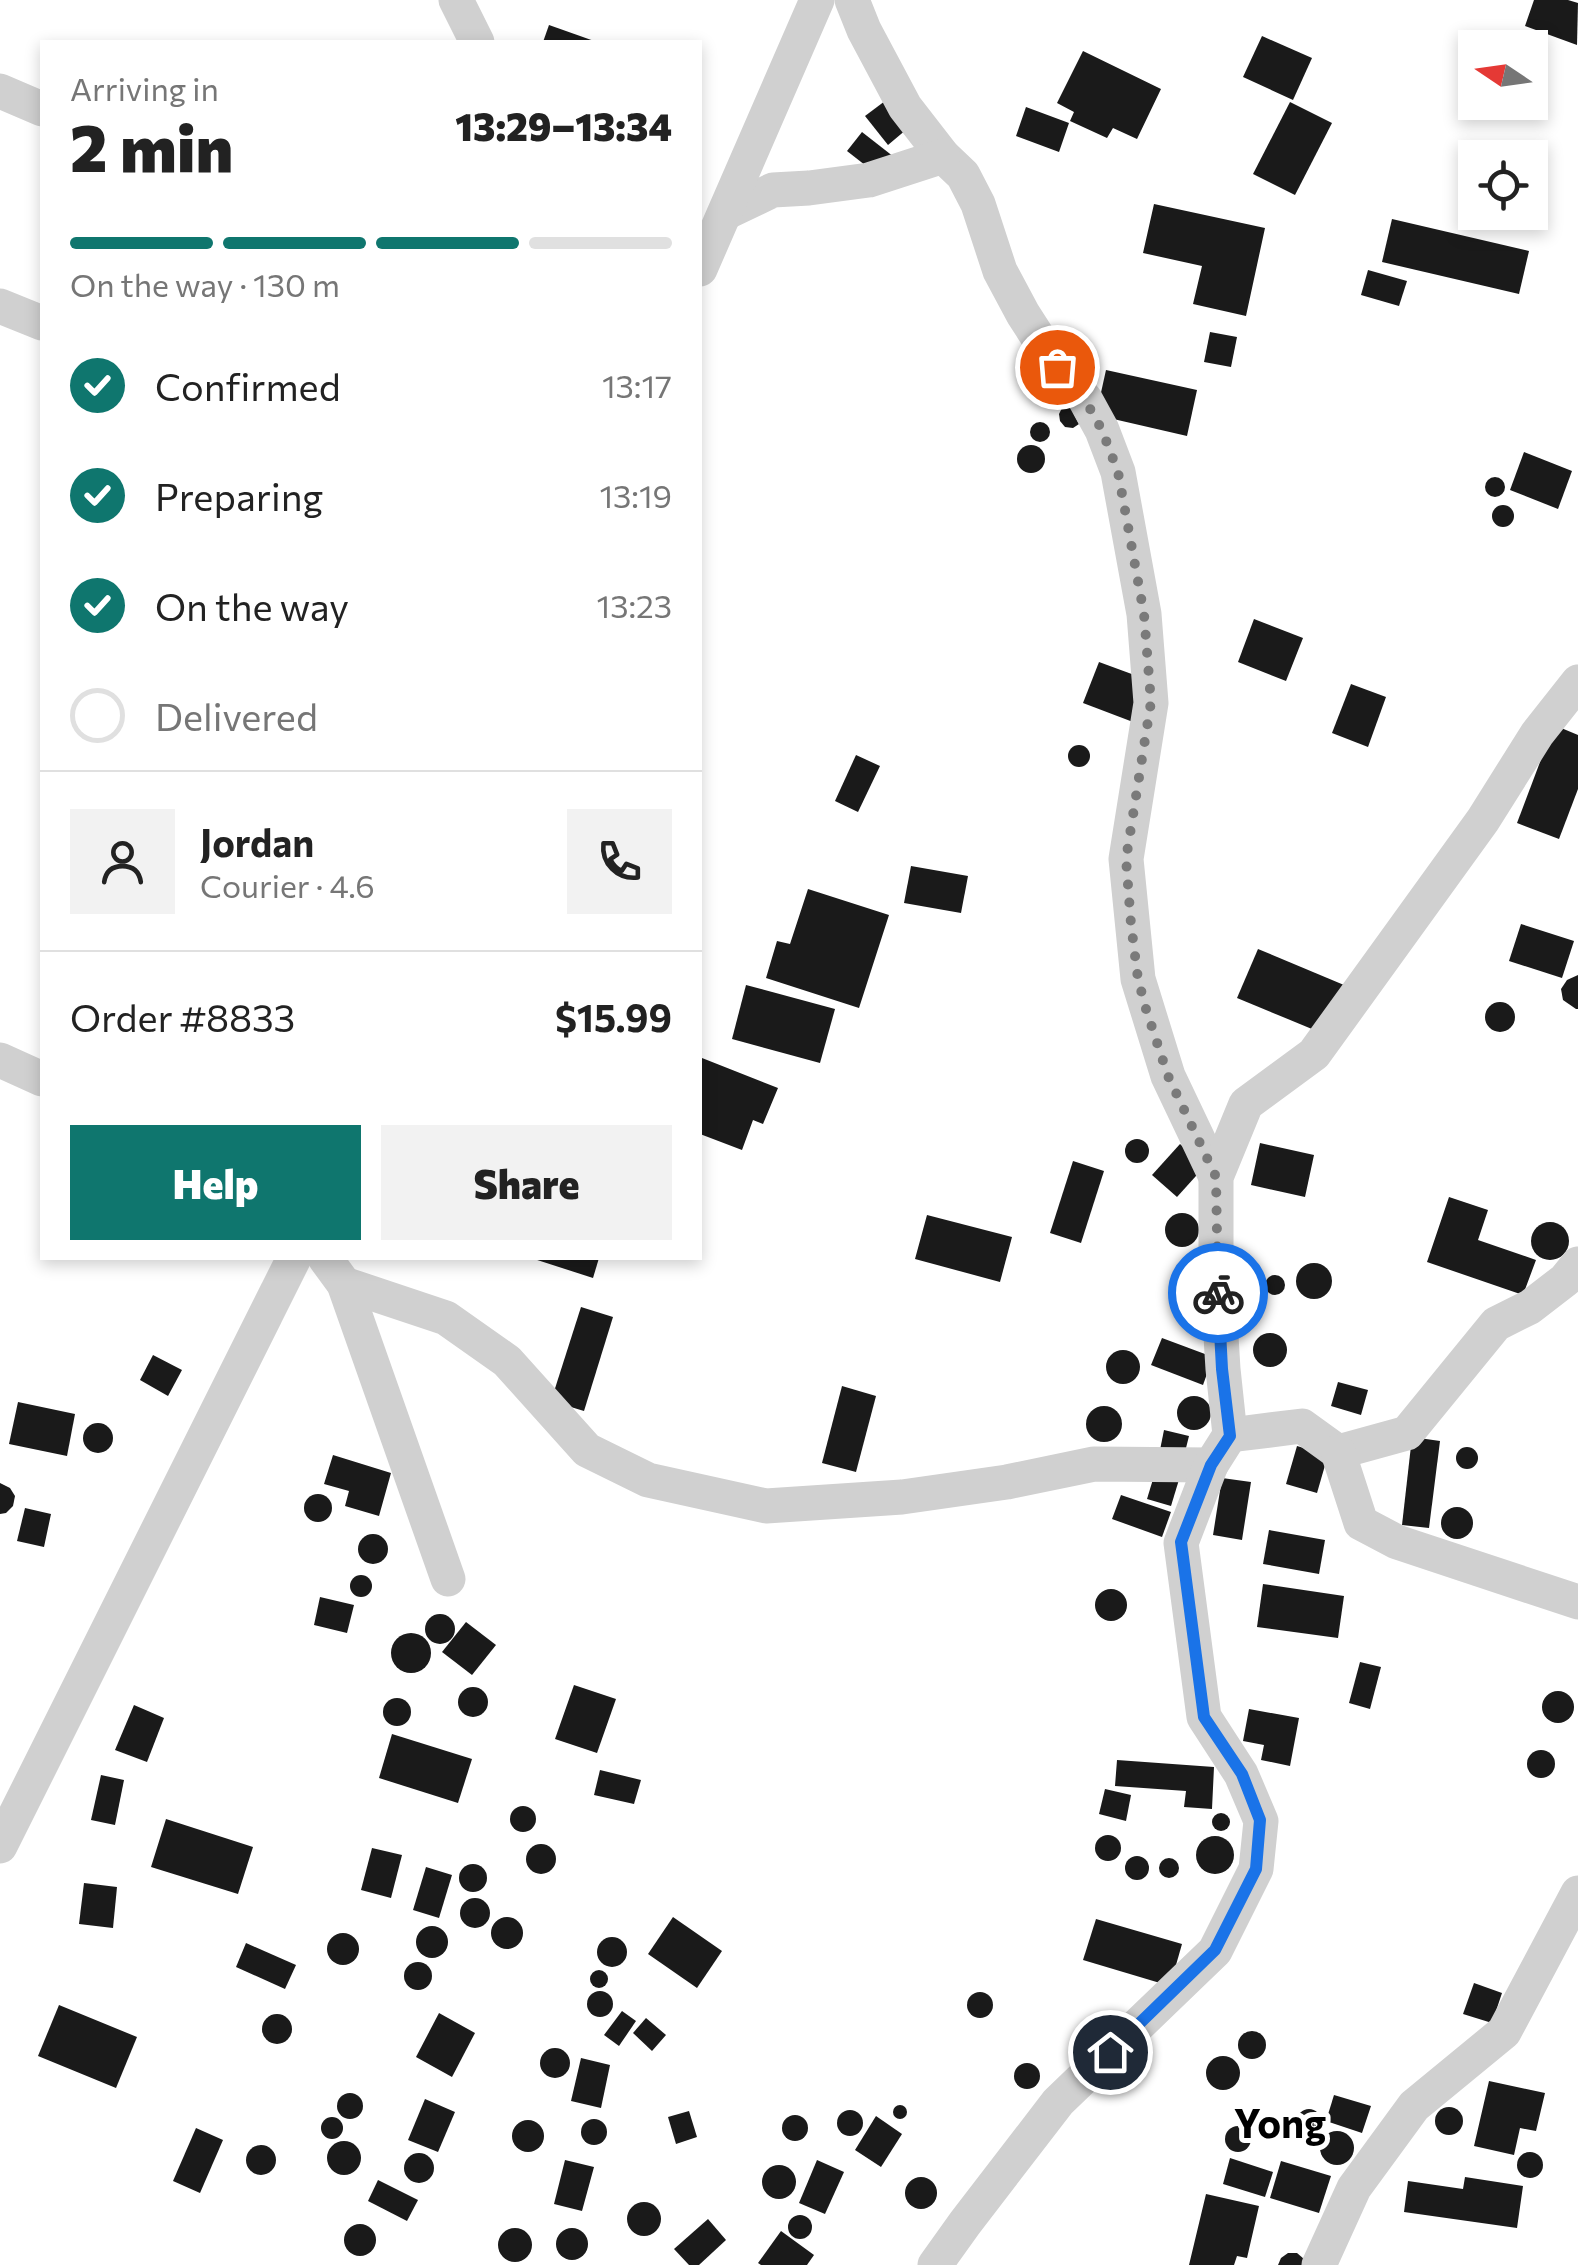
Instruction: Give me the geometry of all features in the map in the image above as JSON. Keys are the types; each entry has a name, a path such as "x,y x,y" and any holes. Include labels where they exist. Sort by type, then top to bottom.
{"street":[{"path":"456,0 475,40"},
{"path":"702,264 817,0"},
{"path":"852,0 905,106 962,174 1022,314 1057,367 1084,398 1118,472 1144,614 1151,702 1126,859 1138,979 1168,1076 1216,1177"},
{"path":"0,91 40,108"},
{"path":"724,212 774,190 869,180 943,156"},
{"path":"0,306 40,322"},
{"path":"936,2265 1058,2102 1215,1950 1256,1869 1260,1820 1242,1774 1204,1717 1181,1542 1221,1450 1216,1177 1246,1104 1314,1054 1483,820 1537,734 1578,682"},
{"path":"0,1060 40,1078"},
{"path":"0,1846 293,1260"},
{"path":"1338,1452 1407,1433 1496,1324 1530,1307 1565,1280 1578,1264"},
{"path":"334,1271 446,1318 507,1361 588,1450 648,1480 766,1506 902,1497 1094,1464 1221,1450 1302,1426 1338,1452 1361,1523 1376,1533 1578,1602"},
{"path":"334,1271 448,1579"},
{"path":"1319,2265 1354,2188 1414,2106 1504,2032 1578,1894"}],"building":[{"path":"1534,0 1578,3 1577,45 1548,34 1548,30 1525,26"},
{"path":"549,25 591,40 544,40"},
{"path":"1262,36 1312,58 1293,100 1243,77"},
{"path":"1083,51 1161,89 1137,139 1113,128 1107,138 1070,121 1074,112 1057,103"},
{"path":"885,101 907,129 888,145 865,116"},
{"path":"1290,102 1332,123 1295,195 1253,174"},
{"path":"1026,107 1069,123 1059,152 1016,136"},
{"path":"862,132 894,157 879,176 847,151"},
{"path":"1154,204 1265,228 1246,316 1193,304 1202,266 1143,253"},
{"path":"1392,219 1529,251 1519,294 1382,262"},
{"path":"1368,270 1407,281 1399,306 1361,295"},
{"path":"1210,332 1237,337 1231,367 1204,362"},
{"path":"1106,370 1197,390 1187,436 1096,415"},
{"path":"1069,404 1079,424 1073,428 1060,421 1062,408"},
{"path":"1040,422 1050,432 1040,442 1030,432"},
{"path":"1031,445 1041,449 1045,459 1041,469 1031,473 1021,469 1017,459 1021,449"},
{"path":"1524,452 1572,471 1558,509 1510,490"},
{"path":"1491,477 1499,477 1505,487 1499,497 1491,497 1485,491 1485,483"},
{"path":"1503,505 1511,508 1511,524 1503,527 1495,524 1492,516 1495,508"},
{"path":"1254,619 1303,638 1286,681 1238,662"},
{"path":"1099,662 1148,680 1133,722 1083,703"},
{"path":"1351,684 1386,697 1368,747 1332,733"},
{"path":"1554,725 1578,735 1578,789 1559,839 1517,823"},
{"path":"1079,745 1087,748 1087,764 1079,767 1071,764 1068,756 1071,748"},
{"path":"856,755 880,766 858,812 835,801"},
{"path":"911,866 968,876 961,913 904,903"},
{"path":"808,889 889,915 859,1008 766,978 777,941 790,944"},
{"path":"1521,924 1574,941 1562,978 1509,961"},
{"path":"1258,949 1344,985 1324,1034 1237,998"},
{"path":"1578,975 1576,1009 1563,1000 1561,989 1567,980"},
{"path":"746,985 835,1009 820,1063 732,1039"},
{"path":"1500,1002 1514,1011 1515,1017 1506,1031 1500,1032 1486,1023 1485,1017 1494,1003"},
{"path":"702,1058 778,1088 763,1124 753,1120 742,1150 702,1135"},
{"path":"1137,1139 1146,1142 1146,1160 1137,1163 1128,1160 1125,1151 1128,1142"},
{"path":"1260,1143 1314,1155 1305,1197 1251,1185"},
{"path":"1180,1144 1205,1166 1177,1197 1152,1175"},
{"path":"1073,1161 1104,1171 1081,1243 1050,1233"},
{"path":"1449,1197 1488,1210 1478,1240 1536,1260 1523,1295 1427,1262"},
{"path":"1182,1213 1194,1218 1199,1230 1194,1242 1182,1247 1170,1242 1165,1230 1170,1218"},
{"path":"927,1215 1012,1237 1000,1282 915,1259"},
{"path":"1550,1222 1564,1227 1569,1241 1564,1255 1550,1260 1536,1255 1531,1241 1536,1227"},
{"path":"537,1260 598,1260 593,1278"},
{"path":"1314,1263 1327,1268 1332,1281 1327,1294 1314,1299 1301,1294 1296,1281 1301,1268"},
{"path":"1275,1275 1285,1285 1275,1295 1265,1285"},
{"path":"581,1307 613,1317 584,1411 551,1401"},
{"path":"1270,1333 1282,1338 1287,1350 1282,1362 1270,1367 1258,1362 1253,1350 1258,1338"},
{"path":"1162,1338 1213,1357 1203,1385 1151,1365"},
{"path":"1123,1350 1135,1355 1140,1367 1135,1379 1123,1384 1111,1379 1106,1367 1111,1355"},
{"path":"153,1355 182,1370 168,1396 140,1380"},
{"path":"1338,1382 1368,1390 1361,1415 1331,1406"},
{"path":"842,1386 876,1396 856,1472 822,1463"},
{"path":"1194,1396 1206,1401 1211,1413 1206,1425 1194,1430 1182,1425 1177,1413 1182,1401"},
{"path":"18,1402 75,1414 67,1456 9,1444"},
{"path":"1104,1406 1117,1411 1122,1424 1117,1437 1104,1442 1091,1437 1086,1424 1091,1411"},
{"path":"98,1423 112,1432 113,1438 104,1452 98,1453 84,1444 83,1438 92,1424"},
{"path":"1164,1430 1189,1436 1184,1456 1160,1450"},
{"path":"1412,1437 1440,1441 1429,1528 1402,1525"},
{"path":"1297,1446 1328,1455 1317,1493 1286,1484"},
{"path":"1467,1447 1475,1450 1475,1466 1467,1469 1459,1466 1456,1458 1459,1450"},
{"path":"333,1455 391,1473 379,1516 345,1506 349,1491 324,1484"},
{"path":"1157,1466 1181,1473 1171,1506 1147,1499"},
{"path":"1222,1478 1251,1482 1242,1540 1213,1535"},
{"path":"0,1483 15,1496 13,1506 0,1514"},
{"path":"318,1494 328,1498 332,1508 328,1518 318,1522 308,1518 304,1508 308,1498"},
{"path":"1121,1495 1171,1512 1162,1537 1112,1519"},
{"path":"1457,1507 1469,1511 1473,1523 1469,1535 1457,1539 1445,1535 1441,1523 1445,1511"},
{"path":"25,1508 51,1514 44,1547 17,1541"},
{"path":"1269,1530 1325,1540 1319,1574 1263,1564"},
{"path":"373,1534 387,1543 388,1549 379,1563 373,1564 359,1555 358,1549 367,1535"},
{"path":"357,1575 365,1575 372,1586 365,1597 357,1597 350,1590 350,1582"},
{"path":"1263,1584 1344,1596 1338,1638 1257,1627"},
{"path":"1111,1589 1122,1594 1127,1605 1122,1616 1111,1621 1100,1616 1095,1605 1100,1594"},
{"path":"320,1597 354,1605 347,1633 314,1625"},
{"path":"440,1614 454,1623 455,1629 446,1643 440,1644 426,1635 425,1629 434,1615"},
{"path":"466,1622 496,1645 472,1675 442,1652"},
{"path":"411,1633 425,1639 431,1653 425,1667 411,1673 397,1667 391,1653 397,1639"},
{"path":"1360,1662 1381,1667 1370,1709 1349,1703"},
{"path":"574,1685 616,1699 597,1753 555,1739"},
{"path":"473,1687 484,1691 488,1702 484,1713 473,1717 462,1713 458,1702 462,1691"},
{"path":"1558,1691 1570,1695 1574,1707 1570,1719 1558,1723 1546,1719 1542,1707 1546,1695"},
{"path":"397,1698 407,1702 411,1712 407,1722 397,1726 387,1722 383,1712 387,1702"},
{"path":"134,1705 164,1718 147,1762 115,1750"},
{"path":"1249,1709 1299,1718 1290,1766 1261,1760 1264,1745 1243,1741"},
{"path":"392,1734 472,1759 458,1803 379,1778"},
{"path":"1541,1750 1551,1754 1555,1764 1551,1774 1541,1778 1531,1774 1527,1764 1531,1754"},
{"path":"1117,1760 1214,1767 1212,1809 1184,1807 1186,1791 1115,1786"},
{"path":"600,1770 641,1780 634,1804 594,1795"},
{"path":"101,1775 124,1780 115,1825 91,1820"},
{"path":"1105,1789 1131,1795 1126,1821 1099,1814"},
{"path":"523,1806 532,1810 536,1819 532,1828 523,1832 514,1828 510,1819 514,1810"},
{"path":"1221,1813 1230,1822 1221,1831 1212,1822"},
{"path":"166,1819 253,1847 238,1894 151,1867"},
{"path":"1108,1835 1117,1839 1121,1848 1117,1857 1108,1861 1099,1857 1095,1848 1099,1839"},
{"path":"1215,1836 1229,1841 1234,1855 1229,1869 1215,1874 1201,1869 1196,1855 1201,1841"},
{"path":"541,1844 552,1848 556,1859 552,1870 541,1874 530,1870 526,1859 530,1848"},
{"path":"372,1848 402,1855 391,1898 361,1890"},
{"path":"1137,1856 1146,1859 1146,1877 1137,1880 1128,1877 1125,1868 1128,1859"},
{"path":"1169,1858 1179,1868 1169,1878 1159,1868"},
{"path":"473,1864 483,1868 487,1878 483,1888 473,1892 463,1888 459,1878 463,1868"},
{"path":"426,1867 452,1875 439,1918 413,1910"},
{"path":"84,1883 117,1887 113,1928 79,1924"},
{"path":"475,1898 489,1907 490,1913 481,1927 475,1928 461,1919 460,1913 469,1899"},
{"path":"507,1917 518,1922 523,1933 518,1944 507,1949 496,1944 491,1933 496,1922"},
{"path":"673,1917 722,1951 697,1988 648,1954"},
{"path":"1096,1919 1182,1944 1170,1986 1083,1960"},
{"path":"432,1926 443,1931 448,1942 443,1953 432,1958 421,1953 416,1942 421,1931"},
{"path":"343,1933 354,1938 359,1949 354,1960 343,1965 332,1960 327,1949 332,1938"},
{"path":"612,1937 623,1941 627,1952 623,1963 612,1967 601,1963 597,1952 601,1941"},
{"path":"246,1943 296,1965 285,1989 236,1967"},
{"path":"418,1962 428,1966 432,1976 428,1986 418,1990 408,1986 404,1976 408,1966"},
{"path":"599,1970 606,1972 606,1986 599,1988 592,1986 590,1979 592,1972"},
{"path":"1474,1983 1502,1993 1492,2023 1463,2014"},
{"path":"600,1991 609,1995 613,2004 609,2013 600,2017 591,2013 587,2004 591,1995"},
{"path":"980,1992 989,1996 993,2005 989,2014 980,2018 971,2014 967,2005 971,1996"},
{"path":"59,2005 137,2037 116,2088 38,2056"},
{"path":"622,2011 636,2021 619,2046 604,2035"},
{"path":"439,2013 475,2033 452,2077 416,2057"},
{"path":"277,2014 288,2018 292,2029 288,2040 277,2044 266,2040 262,2029 266,2018"},
{"path":"646,2018 666,2035 652,2051 633,2033"},
{"path":"1252,2031 1262,2035 1266,2045 1262,2055 1252,2059 1242,2055 1238,2045 1242,2035"},
{"path":"555,2048 566,2052 570,2063 566,2074 555,2078 544,2074 540,2063 544,2052"},
{"path":"1223,2056 1235,2061 1240,2073 1235,2085 1223,2090 1211,2085 1206,2073 1211,2061"},
{"path":"581,2058 610,2065 601,2108 571,2101"},
{"path":"1027,2063 1036,2067 1040,2076 1036,2085 1027,2089 1018,2085 1014,2076 1018,2067"},
{"path":"1489,2081 1545,2093 1536,2131 1520,2128 1514,2155 1474,2146"},
{"path":"350,2093 359,2097 363,2106 359,2115 350,2119 341,2115 337,2106 341,2097"},
{"path":"1334,2095 1371,2106 1362,2133 1326,2121"},
{"path":"425,2099 455,2112 438,2152 408,2140"},
{"path":"900,2105 907,2112 900,2119 893,2112"},
{"path":"1449,2107 1459,2111 1463,2121 1459,2131 1449,2135 1439,2131 1435,2121 1439,2111"},
{"path":"1309,2109 1318,2112 1318,2130 1309,2133 1300,2130 1297,2121 1300,2112"},
{"path":"850,2110 859,2114 863,2123 859,2132 850,2136 841,2132 837,2123 841,2114"},
{"path":"689,2111 697,2137 676,2144 668,2117"},
{"path":"795,2115 804,2119 808,2128 804,2137 795,2141 786,2137 782,2128 786,2119"},
{"path":"876,2116 902,2134 881,2167 855,2150"},
{"path":"332,2117 340,2120 340,2136 332,2139 324,2136 321,2128 324,2120"},
{"path":"594,2119 603,2123 607,2132 603,2141 594,2145 585,2141 581,2132 585,2123"},
{"path":"528,2120 539,2125 544,2136 539,2147 528,2152 517,2147 512,2136 517,2125"},
{"path":"1238,2126 1247,2130 1251,2139 1247,2148 1238,2152 1229,2148 1225,2139 1229,2130"},
{"path":"196,2128 223,2140 200,2193 173,2181"},
{"path":"1337,2131 1349,2136 1354,2148 1349,2160 1337,2165 1325,2160 1320,2148 1325,2136"},
{"path":"344,2141 356,2146 361,2158 356,2170 344,2175 332,2170 327,2158 332,2146"},
{"path":"261,2145 275,2154 276,2160 267,2174 261,2175 247,2166 246,2160 255,2146"},
{"path":"1530,2152 1539,2156 1543,2165 1539,2174 1530,2178 1521,2174 1517,2165 1521,2156"},
{"path":"419,2153 430,2157 434,2168 430,2179 419,2183 408,2179 404,2168 408,2157"},
{"path":"1230,2158 1273,2172 1265,2197 1223,2184"},
{"path":"565,2160 594,2167 582,2211 554,2204"},
{"path":"817,2160 844,2172 825,2214 799,2203"},
{"path":"1281,2161 1331,2176 1319,2213 1270,2198"},
{"path":"779,2165 791,2170 796,2182 791,2194 779,2199 767,2194 762,2182 767,2170"},
{"path":"921,2177 933,2181 937,2193 933,2205 921,2209 909,2205 905,2193 909,2181"},
{"path":"1465,2177 1523,2186 1517,2228 1404,2212 1408,2181 1463,2189"},
{"path":"378,2180 418,2200 407,2221 368,2201"},
{"path":"1206,2194 1259,2206 1247,2258 1237,2256 1234,2265 1189,2265"},
{"path":"644,2202 656,2207 661,2219 656,2231 644,2236 632,2231 627,2219 632,2207"},
{"path":"800,2215 809,2218 809,2236 800,2239 791,2236 788,2227 791,2218"},
{"path":"708,2219 726,2240 699,2265 689,2265 674,2249"},
{"path":"360,2224 372,2228 376,2240 372,2252 360,2256 348,2252 344,2240 348,2228"},
{"path":"515,2228 527,2233 532,2245 527,2257 515,2262 503,2257 498,2245 503,2233"},
{"path":"572,2228 583,2233 588,2244 583,2255 572,2260 561,2255 556,2244 561,2233"},
{"path":"781,2231 814,2255 807,2265 758,2263"},
{"path":"1288,2253 1297,2253 1306,2265 1278,2265"}],"way so far":[{"path":"1057,367 1084,398 1118,472 1144,614 1151,702 1126,859 1131,924 1138,979 1168,1076 1216,1177 1218,1293"}],"district":[{"name":"Yong","path":"1280,2121"}],"route":[{"path":"1110,2052 1215,1950 1256,1869 1260,1820 1242,1774 1204,1717 1181,1542 1211,1465 1230,1436 1218,1293"}]}
